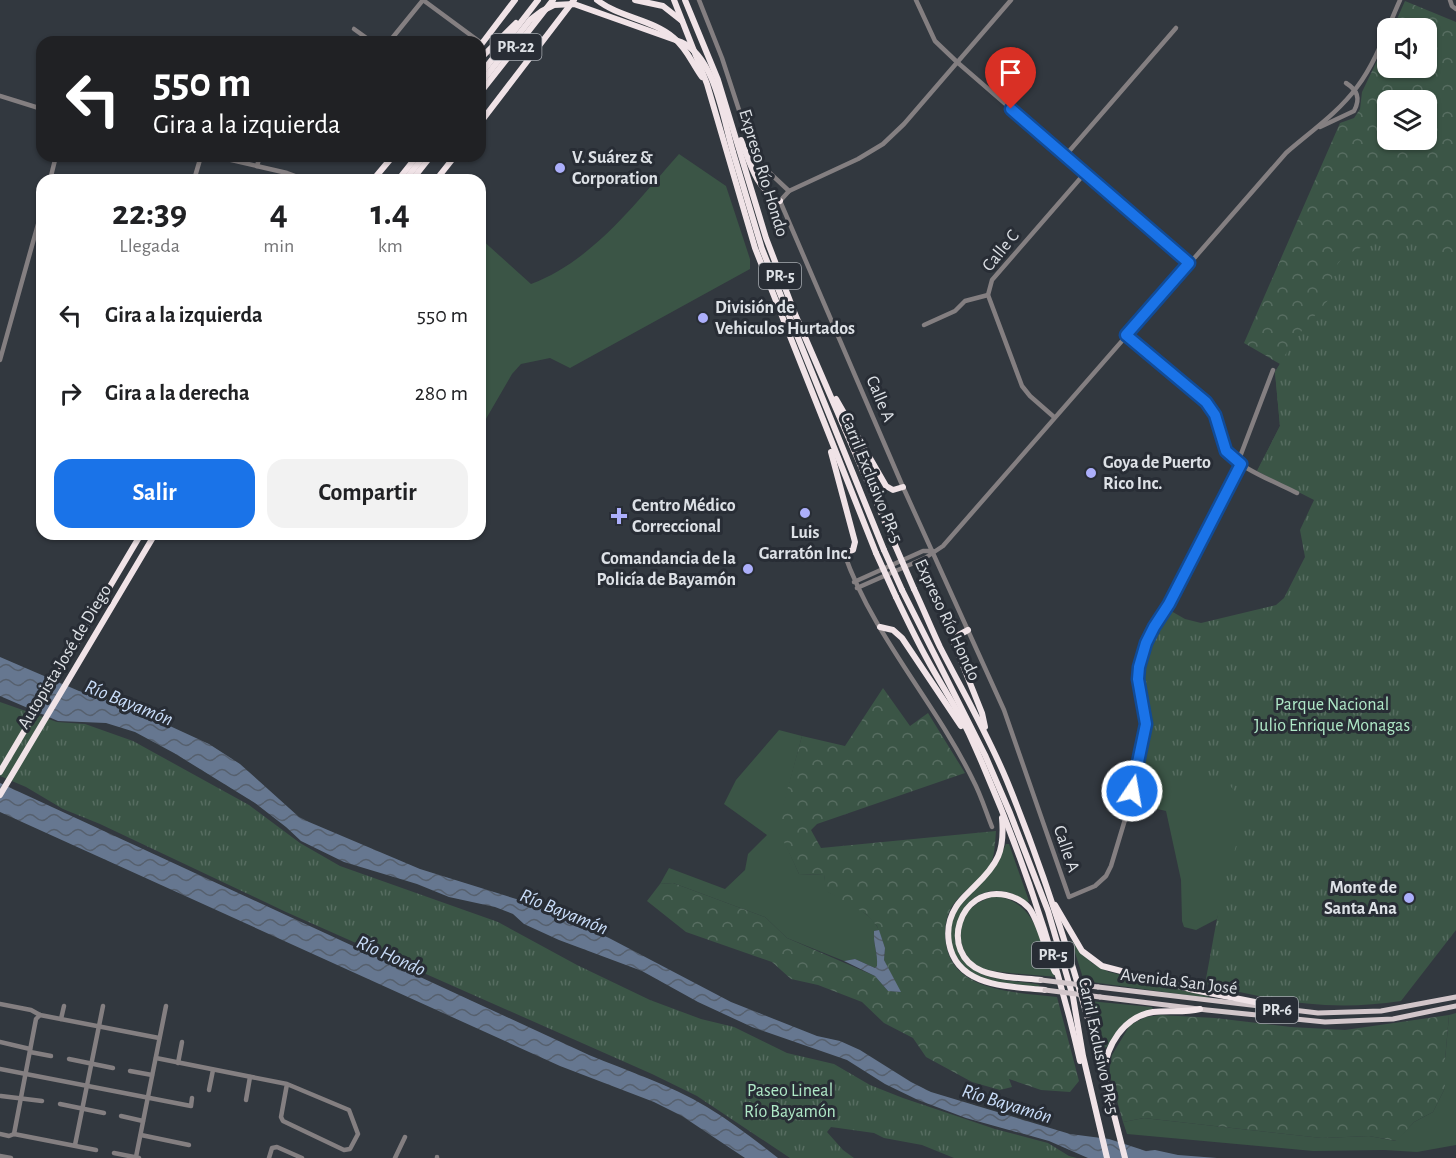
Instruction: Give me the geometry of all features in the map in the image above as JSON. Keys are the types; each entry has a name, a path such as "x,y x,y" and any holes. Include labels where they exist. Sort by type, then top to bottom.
{"highway":[{"path":"486,36 515,0"},
{"name":"PR-22","path":"486,67 538,0"},
{"name":"PR-22","path":"486,85 553,0"},
{"path":"486,114 574,0"},
{"path":"597,0 617,12 657,27 674,37 687,52 707,84"},
{"path":"635,0 663,6 684,22"},
{"name":"Expreso Río Hondo","path":"674,0 707,84 755,248 831,442 896,597 925,656 970,735 1030,881 1064,991 1105,1158"},
{"name":"Expreso Río Hondo","path":"685,0 726,102 766,238 795,314 939,645 987,736 1052,899 1071,958 1125,1158"},
{"name":"Carril Exclusivo PR-5","path":"486,77 537,14 554,5 574,4 681,42 698,54 709,74 766,260 884,549 994,775 1048,911 1073,997 1093,1106"},
{"path":"486,53 530,11"},
{"path":"726,102 760,186 780,201"},
{"path":"378,174 388,162"},
{"path":"403,174 412,162"},
{"path":"410,174 419,162"},
{"path":"417,174 426,162"},
{"path":"439,174 448,162"},
{"path":"830,392 841,405 887,487 893,490 903,487"},
{"path":"831,442 831,453 855,542 853,550 844,553"},
{"name":"Autopista José de Diego","path":"0,772 137,540"},
{"name":"Autopista José de Diego","path":"0,795 151,540"},
{"path":"880,627 893,630 902,638 958,722 970,735"},
{"path":"968,630 957,636 954,643 982,713 987,736"},
{"path":"1001,808 1003,841 1000,855 993,868 956,907 948,930 949,944 960,965 981,981 1045,990"},
{"path":"1041,980 989,974 979,970 968,961 959,946 957,935 959,921 969,905 982,897 996,893 1011,896 1024,903 1034,916 1047,955 1064,991"},
{"path":"1052,899 1082,951 1102,966 1194,990 1260,1003 1272,1009"},
{"path":"1104,1077 1105,1062 1112,1045 1133,1020 1151,1012 1188,1012 1200,1009"}],"main road":[{"name":"Avenida San José","path":"1041,980 1318,1013 1365,1013 1456,997"},
{"name":"Avenida San José","path":"1045,990 1291,1020 1334,1022 1393,1019 1456,1006"}],"street":[{"path":"394,36 423,0 471,36"},
{"path":"699,0 722,58 755,159 789,191"},
{"path":"916,0 935,41 1189,263"},
{"path":"780,201 789,191 858,159 883,144 904,124 1011,0"},
{"path":"857,588 925,558 943,546 1286,153 1317,128 1356,89 1370,67 1400,0"},
{"path":"1450,0 1456,9"},
{"path":"1065,156 1176,28"},
{"path":"354,29 364,36"},
{"path":"1317,128 1354,111 1358,99 1356,89 1346,82"},
{"path":"0,96 36,107"},
{"path":"239,162 292,174"},
{"path":"256,166 258,162"},
{"name":"Calle C","path":"1054,417 1022,386 988,295 992,280 1085,173"},
{"name":"Calle A","path":"780,201 903,487 1014,735 1069,897 1095,886 1106,876 1111,866 1127,813 1146,725 1138,679 1146,643 1169,604 1240,463"},
{"path":"0,360 36,230"},
{"path":"924,325 955,311 965,301 988,295"},
{"path":"1126,335 1206,402 1215,415 1226,451 1240,463 1297,493"},
{"path":"1240,463 1272,370"},
{"path":"854,582 923,551 933,551"},
{"path":"844,553 857,588 974,781 992,828"},
{"path":"0,1004 31,1010 40,1015 159,1038"},
{"path":"61,1019 64,1006"},
{"path":"75,1145 103,1006"},
{"path":"114,1153 138,1158 143,1120 166,1006"},
{"path":"14,1134 36,1019 40,1015"},
{"path":"0,1042 51,1056"},
{"path":"178,1063 182,1042"},
{"path":"156,1058 287,1084 348,1110 357,1134 350,1149 344,1150 282,1121 287,1084"},
{"path":"69,1059 113,1068"},
{"path":"0,1069 190,1106 192,1098"},
{"path":"209,1090 213,1070"},
{"path":"130,1071 152,1076"},
{"path":"246,1100 250,1077"},
{"path":"1,1096 42,1101"},
{"path":"60,1104 104,1113"},
{"path":"122,1116 143,1120"},
{"path":"0,1134 9,1136 14,1134 96,1150"},
{"path":"141,1135 189,1144"},
{"path":"395,1158 405,1137"},
{"path":"269,1158 272,1148 277,1147 291,1156 302,1158"},
{"path":"0,1156 11,1158"}],"green space":[{"path":"1405,1 1456,22 1456,400 1257,471 1280,426 1275,372 1280,364 1244,343 1340,123 1354,118 1360,109 1362,92 1377,61 1377,78 1437,78 1437,18 1397,18"},
{"path":"679,154 726,186 750,259 750,269 570,368 550,358 521,364 512,374 486,419 486,243 531,284 574,261 630,210"},
{"name":"Parque Nacional Julio Enrique Monagas","path":"1387,239 1423,243 1445,254 1456,255 1456,930 1401,1001 1350,1005 1302,1003 1205,984 1223,889 1240,830 1239,801 1233,789 1221,779 1140,779 1151,729 1144,681 1145,659 1157,628 1171,611 1185,619 1201,623 1276,605 1284,598 1305,557 1300,530 1314,500 1257,471 1280,426 1275,372 1294,340 1329,299 1333,275 1341,260 1362,247"},
{"path":"883,688 910,726 928,713 965,773 817,824 811,830 821,848 996,831 991,863 960,896 949,912 945,935 946,944 951,960 961,972 974,981 1007,991 1057,997 1079,1081 1070,1092 1041,1090 1009,1079 1012,1087 1000,1090 972,1082 926,1057 913,1038 884,1023 862,1002 818,985 791,979 772,962 686,932 647,901 660,884 673,883 765,917 787,938 875,976 888,991 900,992 884,960 885,948 877,926 866,914 826,891 824,875 799,874 777,827 802,736 845,746"},
{"name":"Paseo Lineal Río Bayamón","path":"0,702 57,722 85,724 133,741 249,805 300,843 340,866 498,922 577,965 650,1000 701,1019 734,1027 787,1053 834,1064 870,1085 903,1098 995,1129 1048,1143 1069,1156 1077,1158 954,1158 922,1145 884,1138 874,1133 831,1127 827,1132 843,1150 854,1158 790,1158 697,1096 652,1074 286,912 100,824 63,809 26,787 0,776"},
{"path":"779,730 802,736 778,827 799,874 824,875 827,891 856,907 875,923 879,930 874,931 877,961 875,968 855,959 844,961 787,938 765,917 673,883 660,884 669,868 725,889 745,870 748,854 767,835 724,804 736,780"},
{"path":"1214,769 1252,792 1217,919 1196,930 1184,927 1182,921 1181,880 1166,811 1136,804 1138,783 1140,779 1170,779"},
{"path":"1006,844 1009,844 1029,901 1027,903 1007,892 990,891 977,896 966,906 959,919 956,934 958,949 965,962 984,975 1040,985 1038,987 988,981 967,971 954,954 951,944 951,922 959,906 996,866"},
{"path":"995,896 1010,900 1029,916 1036,926 1055,977 987,970 973,963 967,956 961,939 960,929 963,920 976,904"},
{"path":"1071,940 1092,963 1109,972 1210,997 1084,981"},
{"path":"1089,1001 1152,1007 1153,1009 1126,1022 1104,1048 1101,1046"},
{"path":"1456,1013 1456,1145 1417,1152 1313,1151 1127,1134 1123,1122 1144,1118 1322,1138 1369,1136 1396,1141 1414,1122 1433,1112 1445,1088 1449,1015"},
{"path":"1160,1015 1345,1030 1449,1015 1445,1088 1433,1112 1414,1122 1397,1141 1369,1136 1322,1138 1144,1118 1123,1122 1109,1072 1112,1055 1130,1025 1146,1017"}],"water":[{"name":"Río Bayamón","path":"0,657 79,691 122,704 209,744 240,764 299,817 309,822 420,869 526,902 555,914 609,938 731,1002 817,1036 840,1041 860,1050 931,1092 1070,1134 1109,1139 1146,1151 1155,1150 1178,1155 1217,1158 1088,1158 1049,1141 966,1118 918,1100 885,1084 847,1060 752,1027 698,1002 642,971 559,940 524,924 513,914 495,907 449,897 417,884 344,862 301,841 255,803 135,732 106,723 58,721 0,696"},
{"path":"0,783 589,1055 678,1092 707,1107 778,1158 745,1158 682,1116 654,1102 560,1066 0,812"},
{"path":"879,930 885,948 884,960 901,992 888,991 875,976 844,961 855,959 875,968 877,961 874,931"}],"place":[{"name":"V. Suárez & Corporation","path":"560,168"},
{"name":"División de Vehiculos Hurtados","path":"703,318"},
{"name":"Goya de Puerto Rico Inc.","path":"1091,473"},
{"name":"Luis Garratón Inc.","path":"805,513"},
{"name":"Centro Médico Correccional","path":"619,516"},
{"name":"Comandancia de la Policía de Bayamón","path":"748,569"},
{"name":"Monte de Santa Ana","path":"1409,898"}],"route":[{"path":"1011,109 1189,263 1126,335 1206,402 1215,415 1226,451 1241,464 1169,604 1146,643 1138,679 1146,724 1132,791"}],"water label":[{"name":"Río Hondo","path":"391,956"}]}
